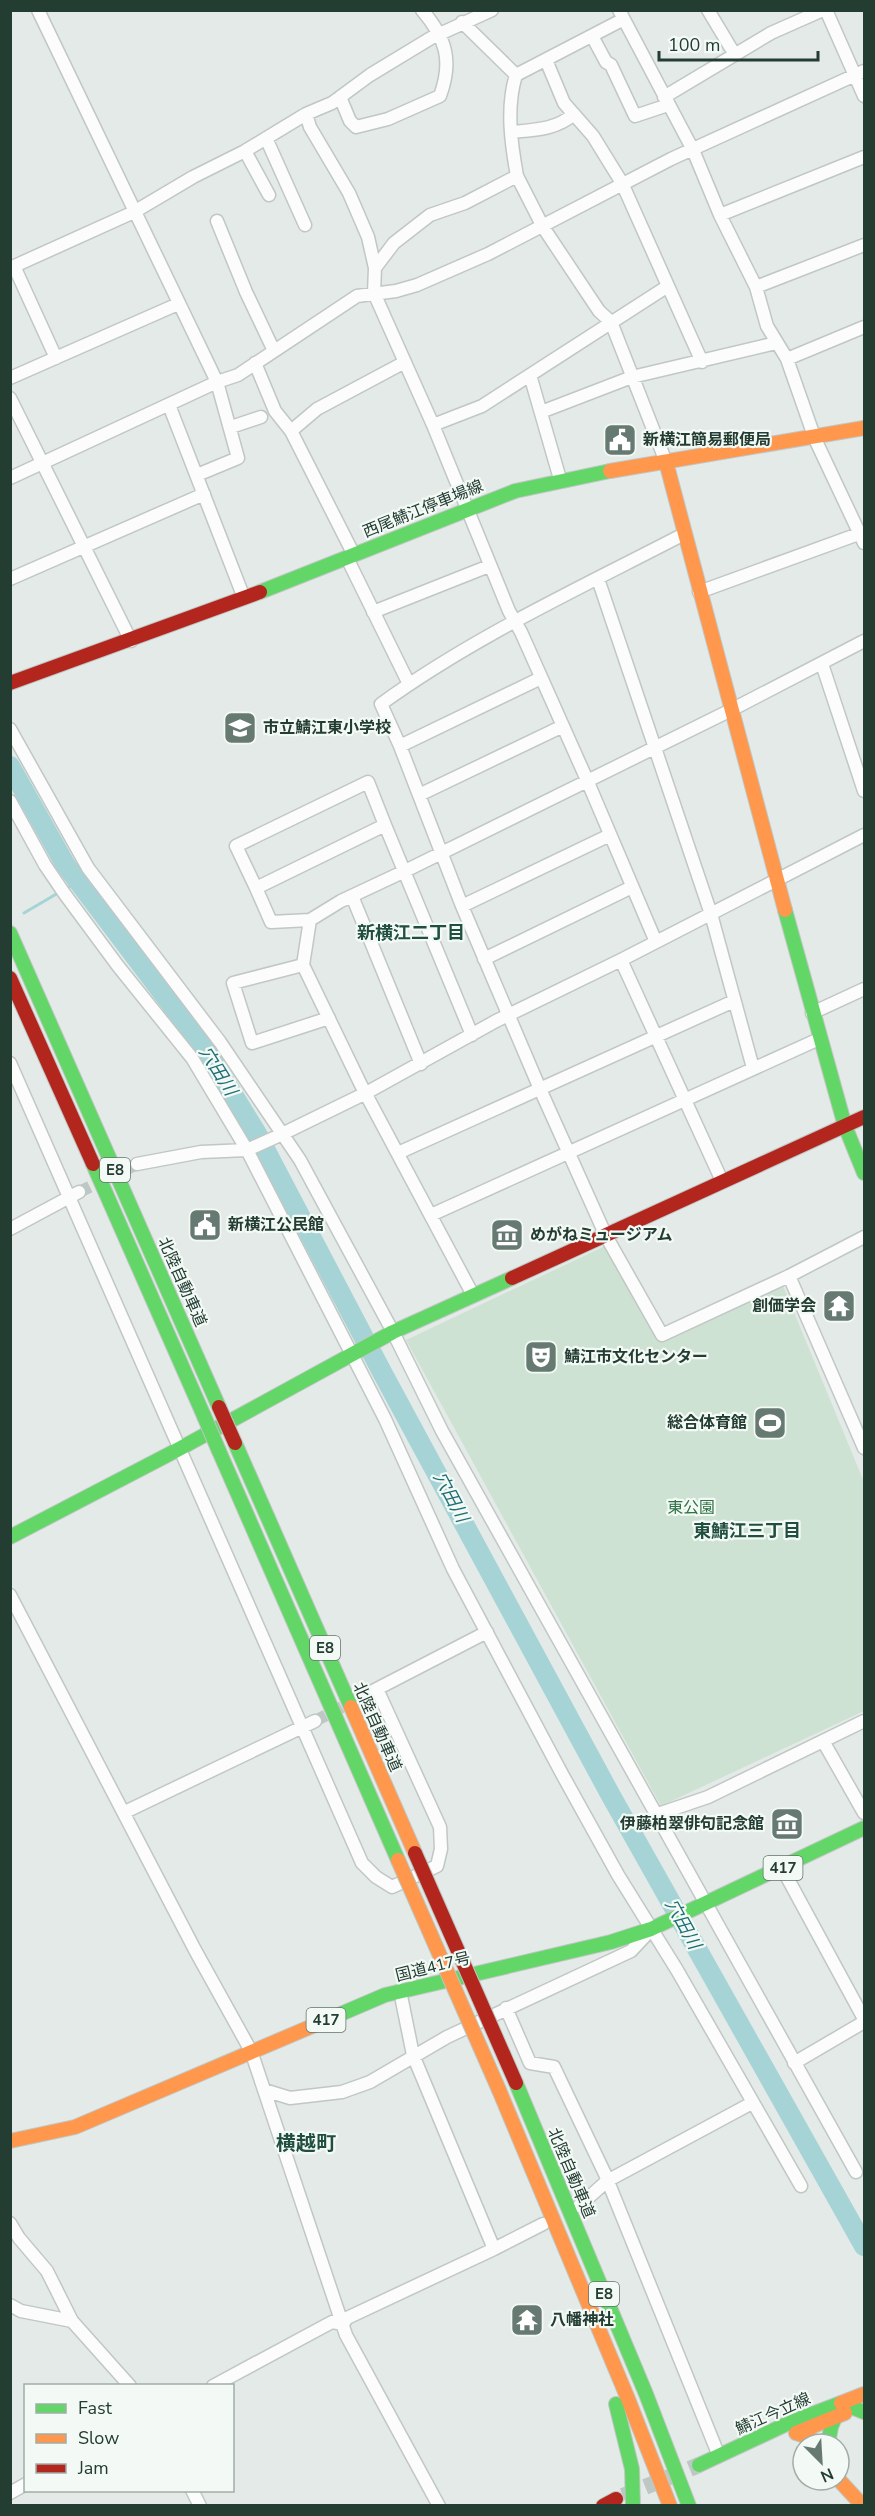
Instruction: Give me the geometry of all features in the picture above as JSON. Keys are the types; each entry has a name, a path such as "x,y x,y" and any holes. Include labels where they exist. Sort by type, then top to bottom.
{"main road":[{"name":"西尾鯖江停車場線","path":"10,683 131,641 515,491 560,479 815,439 864,428"},
{"path":"666,462 819,1039 845,1126 864,1173"},
{"name":"北陸自動車道","path":"10,933 516,2083 646,2394 689,2505"},
{"name":"北陸自動車道","path":"10,978 509,2113 670,2505"},
{"path":"10,1538 393,1332 864,1117"},
{"name":"国道417号","path":"10,2140 50,2134 75,2127 385,1995 611,1942 651,1929 782,1869 864,1828"},
{"path":"509,2113 611,2388 628,2446 633,2505"},
{"path":"646,2394 697,2505"},
{"name":"鯖江今立線","path":"699,2465 791,2422 864,2394"},
{"path":"831,2432 842,2403 862,2409"},
{"name":"鯖江今立線","path":"798,2432 862,2409"},
{"name":"鯖江今立線","path":"718,2456 791,2434"},
{"path":"848,2492 863,2505"},
{"path":"603,2505 616,2499"}],"street":[{"path":"38,10 177,304 217,382 238,458 197,475"},
{"path":"340,97 350,121 356,127 388,119 440,96 447,71 446,50 439,34 422,10"},
{"path":"56,358 12,267 134,212 193,177 245,151 306,114 340,97 370,75 439,34 492,10"},
{"path":"708,10 735,55"},
{"path":"592,36 606,62 611,65 635,116 666,101 771,33 828,12 860,73 864,96"},
{"path":"666,462 611,322 598,311 543,227 517,176 511,132 512,89 516,75 592,36 621,15 693,150 720,215 756,287 767,326 787,359 815,439 863,536 699,592"},
{"path":"462,22 516,75"},
{"path":"546,60 564,103 593,136 622,183 702,362"},
{"path":"10,478 217,382 238,375 357,296 396,291 417,285 543,227 622,183 860,73"},
{"path":"306,114 310,127 349,194 368,237 375,268 374,293 433,425 489,566 587,780 656,942"},
{"path":"511,132 553,126 565,122 574,114"},
{"path":"266,138 305,225"},
{"path":"245,151 269,195"},
{"path":"720,215 864,157"},
{"path":"375,268 394,243 430,215 465,203 517,176"},
{"path":"217,221 246,292 274,351"},
{"path":"756,287 864,245"},
{"path":"433,425 482,406 668,286"},
{"path":"10,378 177,304"},
{"path":"787,359 864,327"},
{"path":"541,412 632,377 776,343"},
{"path":"291,430 317,409 405,362"},
{"path":"255,363 275,411 291,430 350,556 373,612 409,684"},
{"path":"530,375 560,479"},
{"path":"10,398 131,641"},
{"path":"169,405 244,598"},
{"path":"231,427 261,417"},
{"path":"10,579 204,494"},
{"path":"684,534 515,621 409,684 381,704 400,746 484,959 568,1152 606,1236 662,1335 789,1276 864,1237"},
{"path":"373,612 489,566"},
{"path":"598,579 711,914 753,1068"},
{"path":"472,1035 405,871 385,825 368,782 236,846 271,922 310,920 352,896 405,871 731,710 864,641"},
{"path":"822,664 864,791"},
{"path":"400,746 541,678"},
{"path":"419,795 563,726"},
{"path":"10,729 88,868 220,1042 280,1136 300,1160 393,1332 442,1431 658,1814 676,1854 704,1905 856,2172"},
{"path":"10,801 45,865 64,893 118,966 192,1058 249,1149 385,1419 453,1569 562,1774 618,1875 801,2186"},
{"path":"256,888 385,825"},
{"path":"462,906 610,835"},
{"path":"137,1164 201,1152 249,1149 280,1136 366,1093 508,1016 864,835"},
{"path":"484,959 632,887"},
{"path":"352,896 421,1064"},
{"path":"310,920 303,965 366,1093 473,1295"},
{"path":"621,960 722,1181"},
{"path":"303,965 232,979 252,1043 329,1018"},
{"path":"812,1013 864,989"},
{"path":"398,1153 734,1001"},
{"path":"431,1215 819,1039"},
{"path":"10,1063 74,1195 179,1449 362,1863 376,1877 392,1887 437,1866 441,1849 440,1827 373,1691 487,1632"},
{"path":"10,1229 74,1195"},
{"path":"789,1276 864,1448"},
{"path":"10,1595 195,1950 251,2051 346,2336 439,2505"},
{"path":"125,1812 315,1721"},
{"path":"658,1814 708,1797 864,1721"},
{"path":"823,1741 864,1813"},
{"path":"782,1869 864,2021 794,2063"},
{"path":"264,2090 290,2098 342,2092 370,2082 413,2055 506,2008 631,1951 651,1929"},
{"path":"400,1991 413,2055 494,2249"},
{"path":"506,2008 530,2063 554,2067 607,2181 718,2456"},
{"path":"579,2205 607,2181 752,2103"},
{"path":"10,2223 19,2238 47,2271 72,2321 129,2384"},
{"path":"343,2324 347,2318 543,2224"},
{"path":"10,2305 21,2311 72,2321"},
{"path":"215,2384 332,2322 343,2324"},
{"path":"10,2493 24,2485"}],"green space":[{"name":"東公園","path":"605,1246 659,1338 782,1283 864,1482 864,1711 661,1806 406,1340"}],"waterway":[{"name":"穴田川","path":"10,766 65,864 205,1049 256,1132 383,1374 610,1794 864,2246"},
{"path":"64,890 77,882"},
{"path":"24,913 58,893"}],"tunnel":[{"path":"79,1192 137,1164"},
{"path":"315,1721 369,1693"},
{"path":"623,2496 699,2465"}],"traffic: fast":[{"path":"260,592 515,491 610,471"},
{"path":"785,910 845,1126 864,1173"},
{"path":"10,933 219,1407"},
{"path":"93,1164 204,1416"},
{"path":"10,1537 179,1449 393,1332 512,1278"},
{"path":"204,1416 219,1451"},
{"path":"235,1443 351,1707"},
{"path":"219,1451 398,1860"},
{"path":"329,2019 385,1995 611,1942 651,1929 864,1828"},
{"path":"516,2083 646,2394 689,2506"},
{"path":"699,2465 791,2422 841,2403"},
{"path":"830,2432 841,2403 864,2412"},
{"path":"616,2404 632,2469 633,2506"}],"traffic: slow":[{"path":"610,471 864,428"},
{"path":"666,462 785,910"},
{"path":"351,1707 415,1853"},
{"path":"398,1860 499,2090"},
{"path":"10,2141 75,2127 329,2019"},
{"path":"499,2090 628,2399 670,2506"},
{"path":"841,2403 864,2394"},
{"path":"798,2432 845,2413"},
{"path":"850,2492 863,2506"}],"traffic: jam":[{"path":"10,683 260,592"},
{"path":"10,978 93,1164"},
{"path":"512,1278 864,1117"},
{"path":"219,1407 235,1443"},
{"path":"415,1853 516,2083"},
{"path":"603,2506 616,2499"}],"place":[{"name":"新横江簡易郵便局","path":"620,440"},
{"name":"市立鯖江東小学校","path":"240,728"},
{"name":"新横江公民館","path":"205,1225"},
{"name":"めがねミュージアム","path":"507,1235"},
{"name":"創価学会","path":"839,1306"},
{"name":"鯖江市文化センター","path":"541,1357"},
{"name":"総合体育館","path":"770,1423"},
{"name":"伊藤柏翠俳句記念館","path":"787,1824"},
{"name":"八幡神社","path":"527,2320"}],"district":[{"name":"新横江二丁目","path":"411,933"},
{"name":"東鯖江三丁目","path":"747,1531"},
{"name":"横越町","path":"306,2143"}]}
